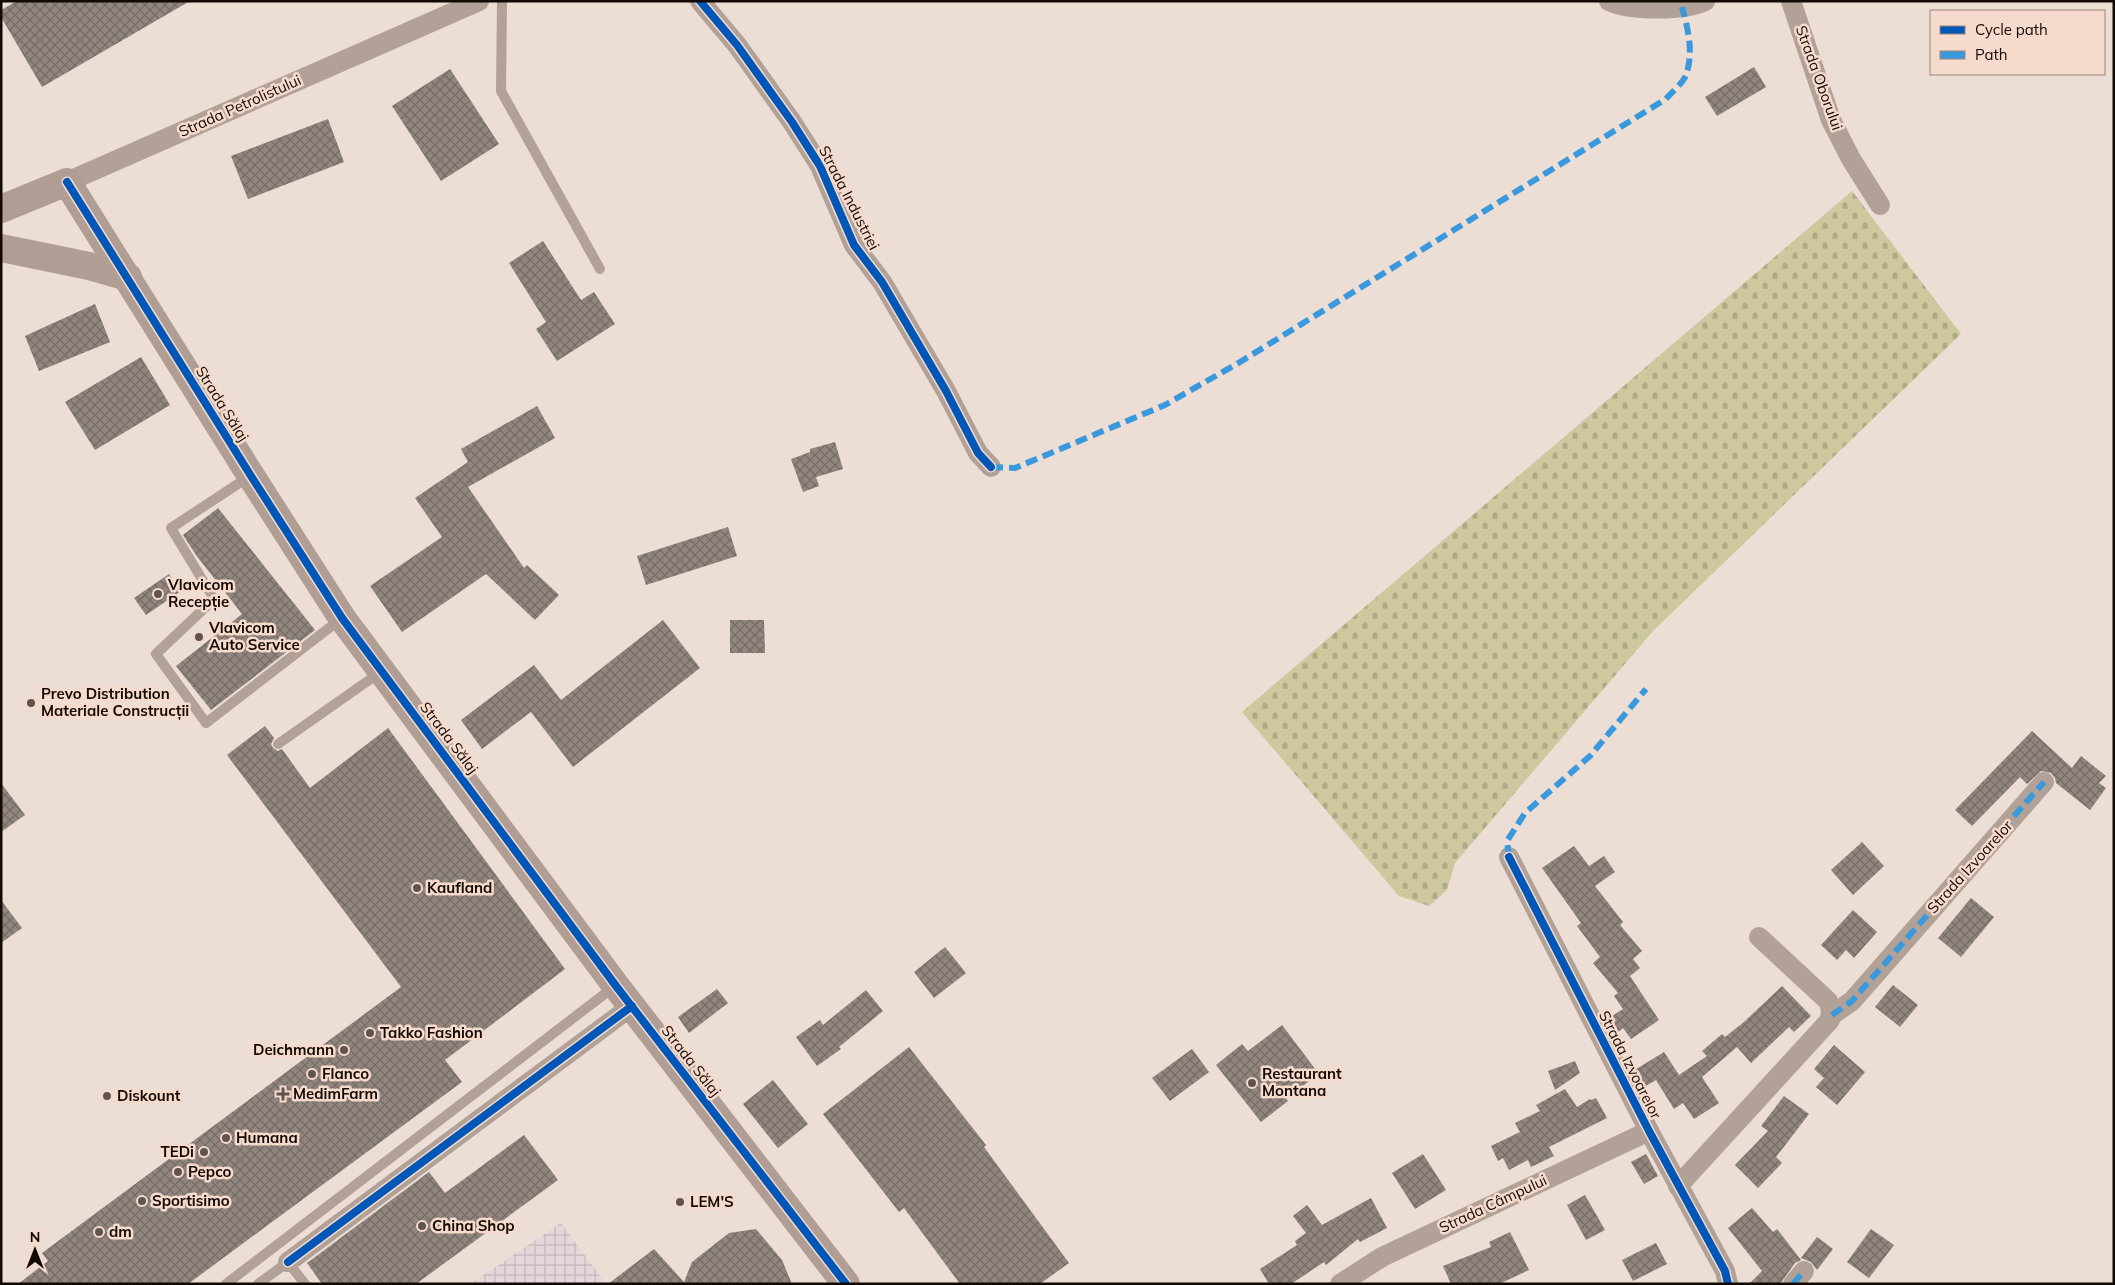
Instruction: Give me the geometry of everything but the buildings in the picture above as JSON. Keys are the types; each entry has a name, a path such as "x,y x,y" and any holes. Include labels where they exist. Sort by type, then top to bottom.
{"street":[{"name":"Strada Petrolistului","path":"1,209 67,182 479,1"},
{"name":"Strada Industriei","path":"700,1 737,45 792,122 820,166 854,245 882,282 946,391 978,453 991,467"},
{"path":"1609,1 1655,9 1682,7 1705,1"},
{"name":"Strada Oborului","path":"1791,1 1831,120 1880,206"},
{"name":"Strada Sălaj","path":"67,182 342,618 624,996 846,1284"},
{"path":"1,248 89,266 128,277"},
{"name":"Strada Izvoarelor","path":"1678,1186 1826,1026 1832,1015 1852,1001 2044,782"},
{"name":"Strada Izvoarelor","path":"1509,857 1649,1131 1725,1271 1728,1284"},
{"path":"1759,937 1828,1001 1832,1015"},
{"path":"288,1262 624,996"},
{"name":"Strada Câmpului","path":"1340,1284 1382,1257 1649,1131"}],"lane":[{"path":"502,1 501,91 600,269"},
{"path":"251,476 171,528 214,599 156,654 206,723 342,618"},
{"path":"278,744 382,671"},
{"path":"226,1284 624,996"},
{"path":"258,1284 288,1262 305,1284"}],"shaded area":[{"path":"561,1223 606,1284 470,1284"}],"green space":[{"path":"1852,191 1961,334 1653,631 1455,863 1447,890 1429,906 1399,896 1242,712"}],"marked path":[{"path":"991,467 1015,468 1165,405 1240,362 1666,99 1686,75 1690,58 1689,41 1682,7"},
{"path":"1509,857 1507,841 1525,813 1590,756 1646,689"},
{"path":"1832,1015 1852,1001 2044,782"},
{"path":"1793,1284 1804,1271"}],"cycle path":[{"path":"700,1 737,45 792,122 820,166 854,245 882,282 946,391 978,453 991,467"},
{"path":"67,182 342,618 616,986 846,1284"},
{"path":"1509,857 1649,1131 1725,1271 1728,1284"},
{"path":"288,1262 632,1006"}],"place":[{"name":"Vlavicom Recepție","path":"158,594"},
{"name":"Vlavicom Auto Service","path":"199,637"},
{"name":"Prevo Distribution Materiale Construcții","path":"31,703"},
{"name":"Kaufland","path":"417,888"},
{"name":"Takko Fashion","path":"370,1033"},
{"name":"Deichmann","path":"344,1050"},
{"name":"Flanco","path":"312,1074"},
{"name":"Restaurant Montana","path":"1252,1083"},
{"name":"MedimFarm","path":"283,1094"},
{"name":"Diskount","path":"107,1096"},
{"name":"Humana","path":"226,1138"},
{"name":"TEDi","path":"204,1152"},
{"name":"Pepco","path":"178,1172"},
{"name":"Sportisimo","path":"142,1201"},
{"name":"LEM'S","path":"680,1202"},
{"name":"China Shop","path":"422,1226"},
{"name":"dm","path":"99,1232"}]}
